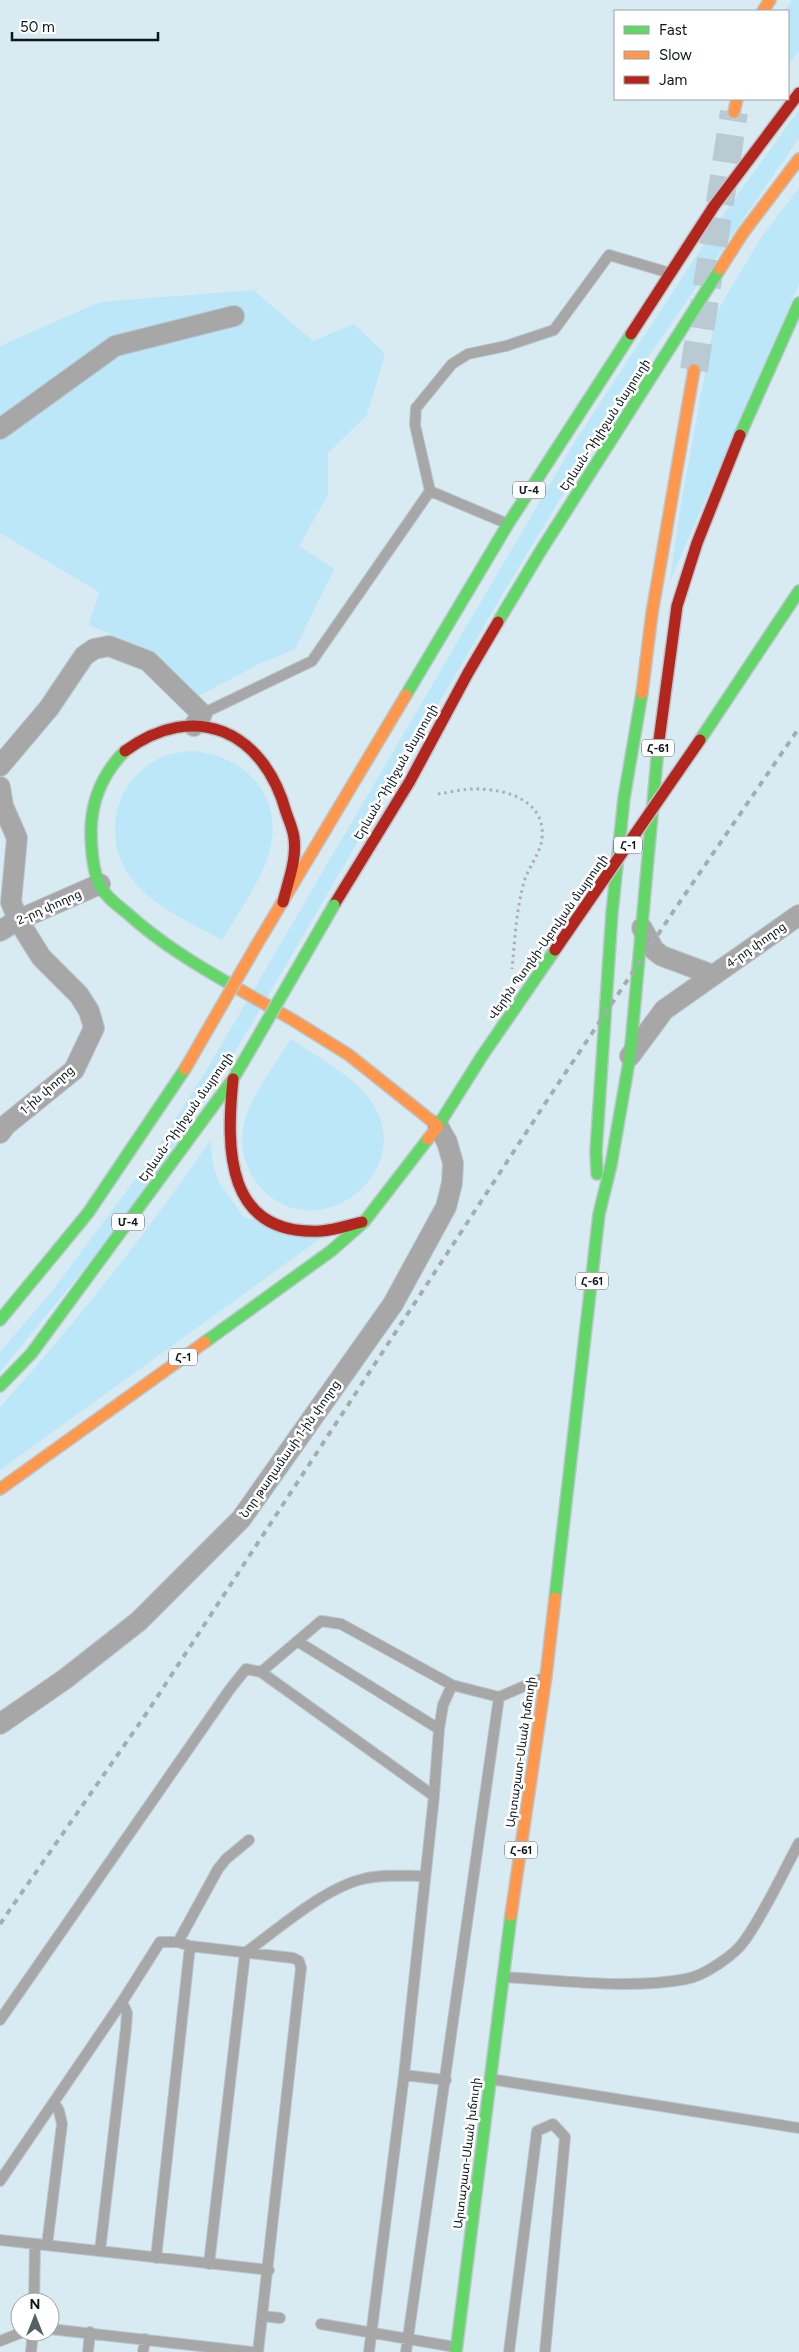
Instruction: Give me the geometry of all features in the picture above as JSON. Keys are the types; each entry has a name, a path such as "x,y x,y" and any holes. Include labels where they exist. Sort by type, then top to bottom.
{"main road":[{"name":"Մ-4","path":"0,1320 88,1213 185,1069 282,902 508,524 714,206 799,93"},
{"path":"734,112 737,100"},
{"name":"Երևան-Դիլիջան մայրուղի","path":"0,1386 31,1354 233,1078 334,905 410,780 468,673 540,552 744,233 799,159"},
{"name":"Հ-61","path":"599,1214 612,1165 630,1056 657,752 677,606 697,543 740,435 799,303"},
{"name":"Հ-61","path":"599,1214 596,1150 612,913 624,798 640,704 652,613 694,370"},
{"name":"Վերին Պտղնի-Աբովյան մայրուղի","path":"438,1126 482,1056 700,740 799,591"},
{"path":"282,902 292,862 294,838 281,792 268,768 248,746 226,732 198,720 161,730 138,740 107,773 93,808 91,830 94,863 100,884 119,906 148,932 183,955 326,1040 383,1079 438,1126"},
{"path":"233,1078 228,1121 229,1147 233,1173 244,1199 259,1215 286,1228 318,1231 364,1222"},
{"name":"Հ-1","path":"0,1489 331,1251 364,1222 438,1126"},
{"name":"Արտաշատ-Սևան խճուղի","path":"457,2350 502,1976 546,1676 599,1214"}],"street":[{"path":"0,430 115,346 234,316"},
{"path":"0,766 50,708 84,656 94,649 109,646 148,661 198,720"},
{"name":"1-ին փողոց","path":"0,787 3,806 17,838 11,902 18,920 41,957 79,995 89,1011 94,1028 74,1070 6,1125 0,1132"},
{"name":"2-րդ փողոց","path":"0,931 18,920 100,884"},
{"name":"4-րդ փողոց","path":"630,1056 664,1010 799,915"},
{"path":"642,928 654,950 662,956 713,975"},
{"name":"Նոր թաղամասի 1-ին փողոց","path":"0,1724 65,1679 139,1621 241,1519 393,1304 446,1207 452,1183 453,1162 447,1142 438,1126"}],"lane":[{"path":"198,720 312,661 430,491 415,425 416,408 452,364 468,354 506,346 554,330 609,254 671,273"},
{"path":"430,491 508,524"},
{"path":"261,1672 321,1622 341,1624 452,1685 499,1697 546,1676"},
{"path":"297,1641 438,1729"},
{"path":"0,2020 230,1689 246,1669 261,1672 434,1796"},
{"path":"368,2352 372,2333 404,2075 434,1796 438,1729 443,1704 452,1685"},
{"path":"406,2352 499,1697"},
{"path":"178,1942 218,1869 226,1859 249,1840"},
{"path":"502,1976 620,1983 654,1983 688,1979 719,1964 745,1942 799,1844"},
{"path":"209,2264 245,1953 312,1905 344,1885 377,1876 424,1876"},
{"path":"0,2181 122,2002 156,1946 163,1941 178,1942 190,1946 293,1958 299,1961 301,1968 269,2270 258,2352"},
{"path":"156,2258 190,1946"},
{"path":"100,2251 126,2028 127,2013 122,2002"},
{"path":"404,2075 446,2080"},
{"path":"490,2079 799,2128"},
{"path":"47,2246 62,2124 59,2111 54,2102"},
{"path":"509,2352 537,2131 553,2124 565,2137 544,2352"},
{"path":"0,2240 269,2270"},
{"path":"34,2292 35,2244"},
{"path":"263,2316 280,2318"},
{"path":"321,2324 408,2339 457,2350"},
{"path":"60,2330 145,2339 196,2349 252,2352"},
{"path":"88,2352 90,2332"},
{"path":"144,2352 145,2339"}],"path":[{"path":"438,794 478,788 501,791 527,801 541,819 542,840 525,880 518,908 511,976"}],"shaded area":[{"path":"792,0 799,0 799,51 789,64 789,10 786,10"},
{"path":"799,110 799,138 631,382 505,590 218,1081 129,1214 0,1372 0,1352 53,1290 148,1162 206,1071 574,443 725,212"},
{"path":"799,188 799,284 670,581 681,504 716,313 761,238"},
{"path":"253,290 313,341 354,324 385,354 367,415 328,453 328,495 299,546 334,569 295,649 257,665 197,697 155,653 89,625 99,592 0,533 0,346 100,302"},
{"path":"191,751 211,754 229,761 245,771 258,784 267,799 272,816 272,835 264,867 222,940 178,916 147,895 126,871 119,854 115,836 116,818 120,801 129,784 142,770 158,759"},
{"path":"291,1039 353,1081 369,1098 382,1126 383,1152 372,1176 355,1195 332,1207 306,1210 280,1203 257,1183 245,1158 242,1137 250,1107 262,1083"},
{"path":"210,1141 213,1165 219,1183 244,1217 321,1238 0,1470 0,1407 110,1277"}],"tunnel":[{"path":"694,370 734,112"}],"railway":[{"path":"0,1924 146,1714 552,1093 799,728"}],"traffic: fast":[{"path":"498,622 540,552 720,269"},
{"path":"740,435 799,303"},
{"path":"406,695 508,524 631,334"},
{"path":"700,740 799,591"},
{"path":"597,1174 596,1151 612,913 624,798 642,693"},
{"path":"599,1214 611,1165 630,1056 658,748"},
{"path":"125,751 105,777 94,807 91,829 92,850 95,872 100,886 112,901 166,944 237,988"},
{"path":"249,1052 334,905"},
{"path":"438,1126 482,1056 555,950"},
{"path":"0,1386 31,1354 233,1079 249,1052"},
{"path":"0,1320 88,1213 185,1069"},
{"path":"205,1342 331,1251 364,1222 428,1139"},
{"path":"555,1598 599,1214"},
{"path":"456,2352 511,1915"}],"traffic: slow":[{"path":"764,10 770,0"},
{"path":"734,112 737,100"},
{"path":"720,269 743,233 799,159"},
{"path":"642,693 652,613 694,370"},
{"path":"256,946 406,695"},
{"path":"185,1069 256,946"},
{"path":"237,988 349,1055 438,1126 428,1139"},
{"path":"0,1489 205,1342"},
{"path":"511,1915 546,1676 555,1598"}],"traffic: jam":[{"path":"631,334 714,206 799,93"},
{"path":"658,748 677,606 697,543 740,435"},
{"path":"334,905 410,781 468,673 498,622"},
{"path":"125,751 151,735 177,727 201,726 224,732 244,744 262,761 276,784 293,831 295,846 293,862 283,902"},
{"path":"555,950 700,740"},
{"path":"233,1079 230,1133 232,1159 238,1183 249,1204 266,1219 289,1229 321,1231 362,1222"}]}
